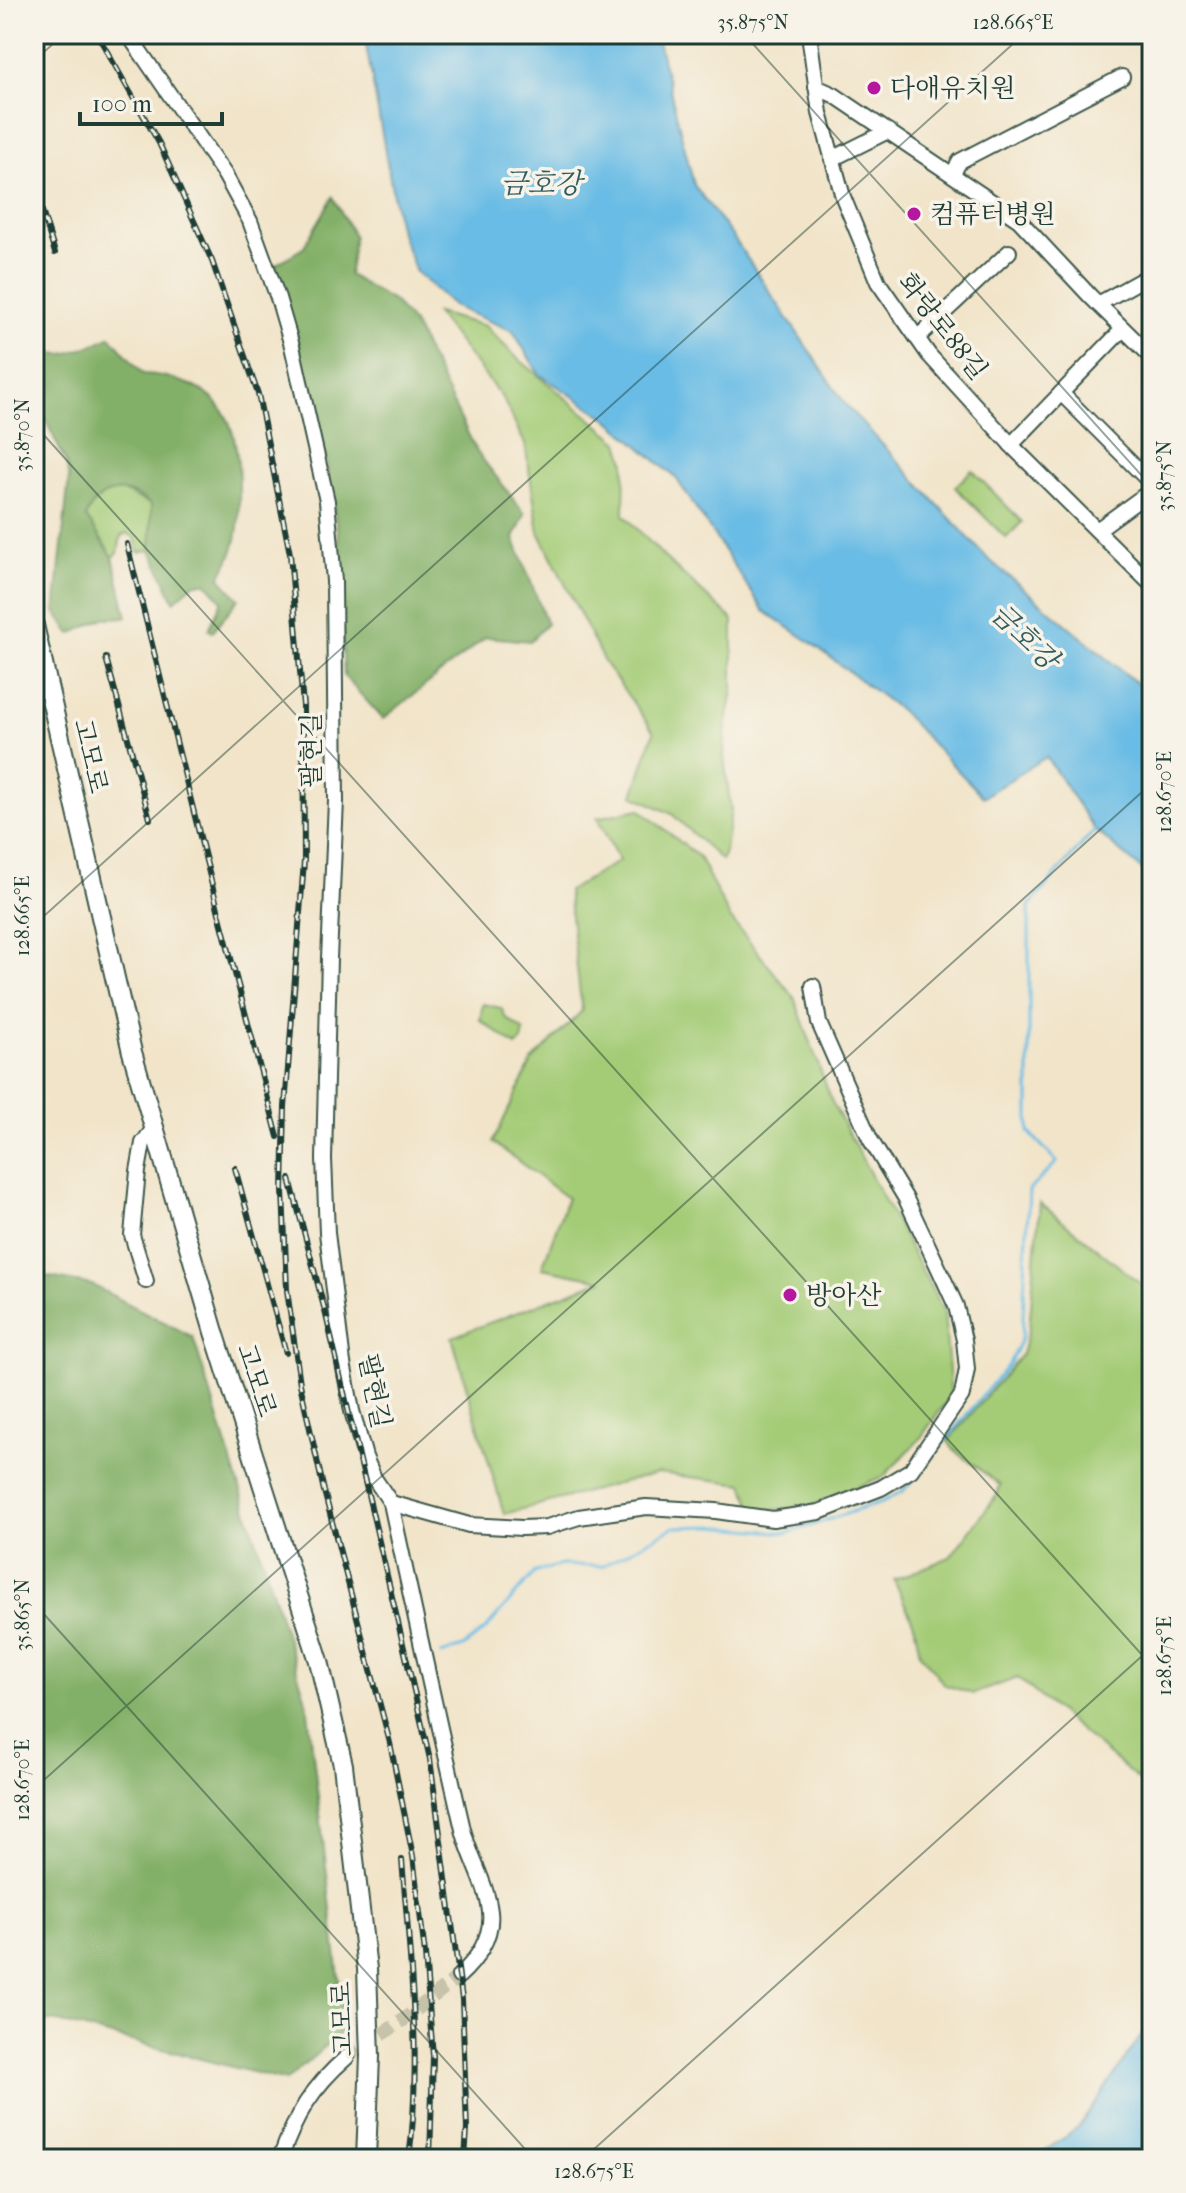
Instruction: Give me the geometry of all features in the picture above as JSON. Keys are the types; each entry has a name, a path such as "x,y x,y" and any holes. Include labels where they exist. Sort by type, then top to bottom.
{"main road":[{"name":"고모로","path":"34,625 132,1052 214,1332 319,1661 343,1765 367,1969 370,2056 366,2159"}],"street":[{"name":"팔현길","path":"128,34 225,175 250,221 292,346 327,501 334,581 336,801 324,1159 327,1233 352,1411 365,1457 374,1478 391,1503 464,1837 490,1912 484,1944 459,1976"},
{"name":"화랑로88길","path":"809,34 820,113 832,159 843,197 878,282 929,355 1011,445 1152,585"},
{"path":"953,173 960,161 1122,77"},
{"path":"816,87 834,95 1019,220 1152,357"},
{"path":"832,159 891,133"},
{"path":"917,338 1009,252"},
{"path":"1098,304 1152,274"},
{"path":"1011,445 1123,329"},
{"path":"1061,393 1152,487 1097,530"},
{"path":"391,1503 469,1525 522,1528 547,1527 579,1517 646,1507 716,1511 773,1519 819,1512 881,1488 911,1470 962,1395 967,1369 964,1340 956,1306 939,1269 906,1199 870,1139 824,1036 815,1007 813,986"},
{"path":"146,1281 132,1235 143,1143 154,1128"},
{"path":"280,2159 293,2123 309,2096 326,2075 347,2057"}],"green space":[{"path":"333,197 354,236 349,275 394,302 414,325 477,452 525,514 514,538 547,624 530,641 486,637 383,719 344,676 338,535 323,443 275,265 303,248"},
{"path":"436,313 485,326 515,356 619,442 625,462 624,515 665,558 733,620 733,691 724,757 731,811 721,860 672,814 633,795 654,732 604,662 539,532 525,444 503,399"},
{"path":"34,334 51,351 59,354 83,349 110,336 143,374 185,383 213,399 222,410 229,422 237,451 239,506 235,544 220,578 239,599 212,632 209,629 222,601 207,583 195,583 174,601 151,550 151,505 142,498 123,492 106,494 91,507 86,517 113,557 127,617 104,618 71,634 55,612 69,477 66,463 34,395"},
{"path":"972,470 1022,522 1006,538 955,487"},
{"path":"123,491 152,505 151,550 138,552 135,538 127,533 121,536 118,553 113,557 86,517 100,498"},
{"path":"639,809 699,857 730,918 794,997 832,1102 944,1312 951,1395 919,1440 884,1476 806,1508 753,1510 744,1484 658,1473 504,1514 452,1337 602,1280 542,1268 567,1198 493,1142 532,1061 582,1011 568,891 619,861 597,818"},
{"path":"483,1004 501,1008 506,1018 524,1031 522,1041 516,1046 480,1020"},
{"path":"1040,1203 1152,1293 1152,1791 1018,1678 973,1694 945,1685 920,1653 914,1624 894,1580 950,1557 997,1495 1000,1485 954,1450 948,1441 1022,1354 1029,1329"},
{"path":"34,1274 92,1285 193,1337 307,1703 345,2029 286,2081 58,2022 34,2020"}],"water":[{"name":"금호강","path":"364,34 656,34 694,185 735,240 845,404 987,558 1152,696 1152,878 1095,830 1046,757 983,797 901,711 764,611 676,478 608,419 539,374 513,331 455,307 416,272 399,228"},
{"path":"1152,2020 1152,2159 1033,2159 1078,2128"}],"waterway":[{"path":"441,1654 463,1647 485,1630 535,1572 562,1565 602,1566 674,1527 712,1526 788,1533 882,1502 903,1491 1009,1364 1022,1337 1029,1190 1057,1162 1029,1132 1029,906 1097,827"}],"tunnel":[{"path":"347,2057 402,2021 459,1976"}],"railway":[{"path":"97,34 159,143 212,261 258,394 290,554 303,706 304,861 285,1107 283,1190 287,1290 300,1384 324,1491 390,1743 413,1856 433,2056 430,2159"},
{"path":"34,185 55,253"},
{"path":"127,544 278,1137"},
{"path":"106,658 150,819"},
{"path":"235,1168 286,1353"},
{"path":"290,1179 325,1311 430,1759 462,1999 467,2129 465,2159"},
{"path":"402,1860 415,2047 409,2159"}],"place":[{"name":"다애유치원","path":"874,88"},
{"name":"컴퓨터병원","path":"914,214"},
{"name":"방아산","path":"790,1295"}]}
